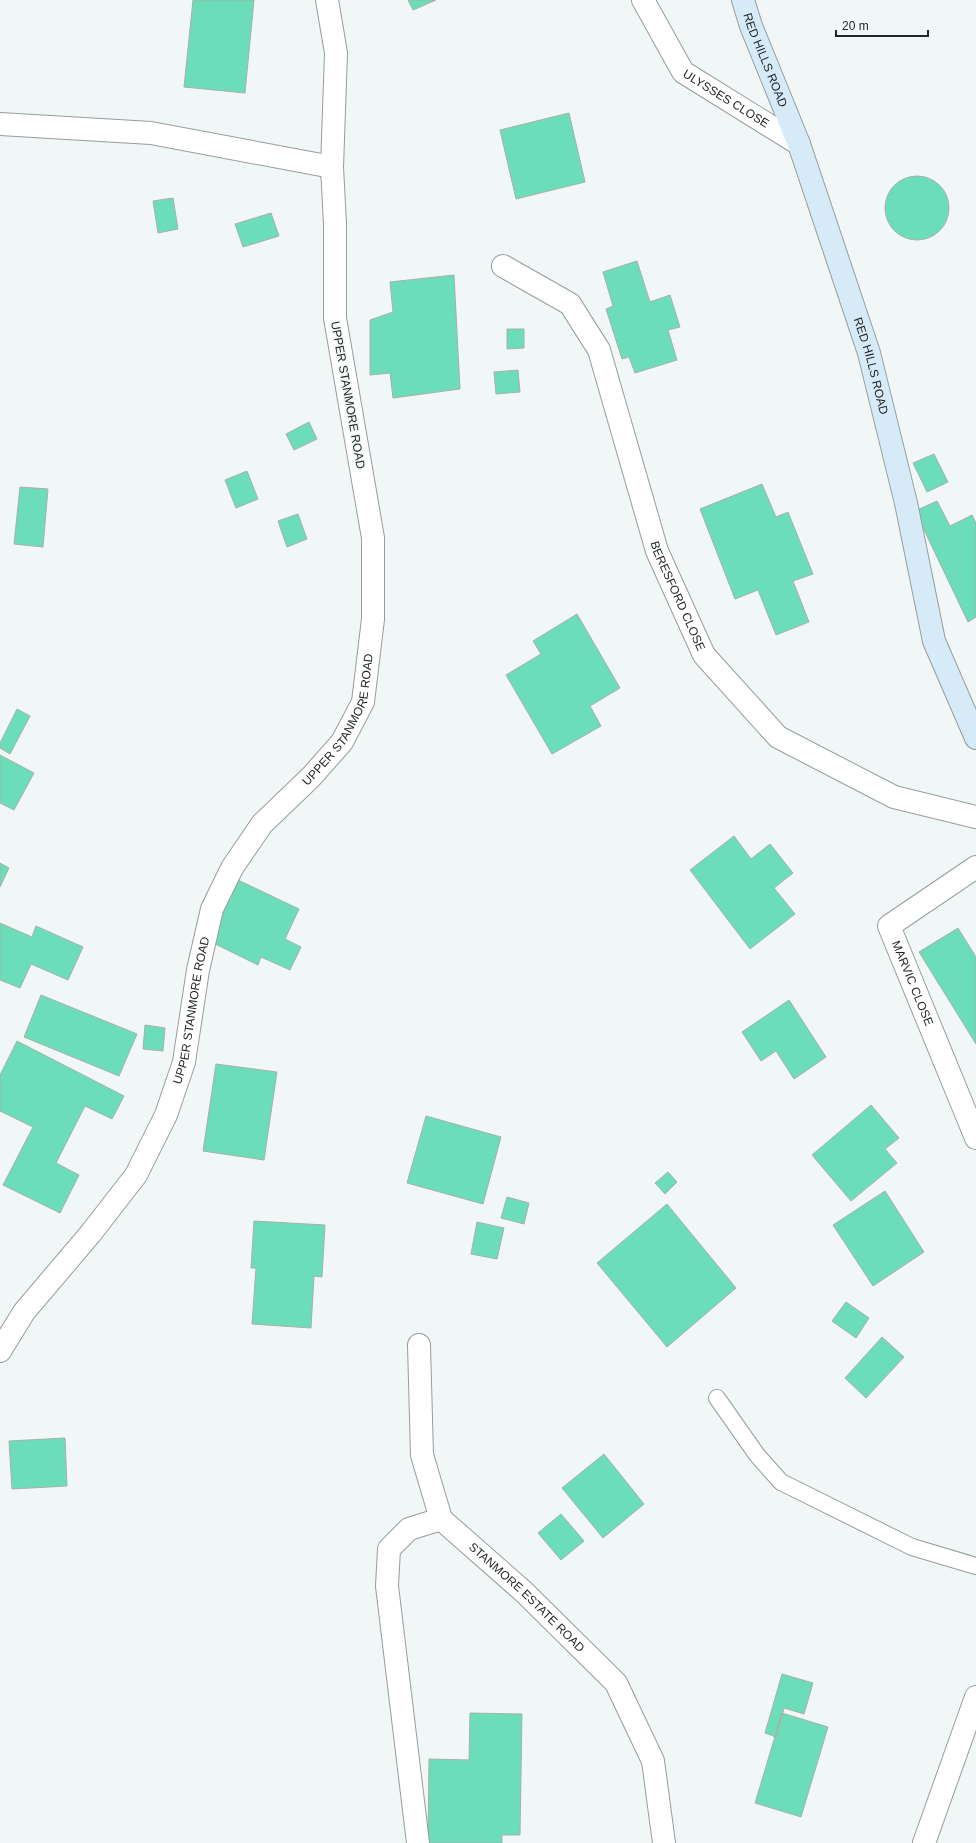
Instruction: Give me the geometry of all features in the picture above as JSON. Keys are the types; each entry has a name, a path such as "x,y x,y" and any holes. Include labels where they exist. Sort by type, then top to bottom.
{"main road":[{"name":"RED HILLS ROAD","path":"743,0 751,26 799,144 869,353 906,504 934,641 976,738"}],"street":[{"name":"UPPER STANMORE ROAD","path":"0,1351 24,1312 91,1233 136,1175 166,1115 184,1062 198,970 212,909 232,868 262,824 311,777 342,742 363,702 373,619 373,538 335,318 335,224 332,167 336,53 327,0"},
{"name":"ULYSSES CLOSE","path":"643,0 683,72 799,144"},
{"path":"0,124 151,133 332,167"},
{"name":"BERESFORD CLOSE","path":"503,266 570,304 599,350 657,551 704,655 778,737 894,797 976,817"},
{"name":"MARVIC CLOSE","path":"976,867 889,926 976,1138"},
{"path":"418,1843 387,1586 389,1549 409,1529 441,1519 422,1455 419,1345"},
{"name":"STANMORE ESTATE ROAD","path":"441,1519 524,1592 616,1683 653,1761 664,1843"},
{"path":"924,1843 976,1697"}],"lane":[{"path":"717,1398 758,1454 781,1482 912,1547 976,1566"}],"building":[{"path":"193,0 254,0 245,93 184,87"},
{"path":"408,0 436,0 413,10"},
{"path":"569,113 585,182 516,199 500,130"},
{"path":"911,176 923,176 940,185 947,196 949,208 947,220 940,231 923,240 911,240 899,235 890,226 885,214 885,202 890,190 899,181"},
{"path":"173,198 178,229 158,233 153,201"},
{"path":"271,213 279,236 243,247 235,224"},
{"path":"637,261 650,302 670,295 680,327 668,330 677,360 635,373 629,357 622,359 606,309 613,306 603,272"},
{"path":"454,275 460,389 393,398 390,373 370,375 370,320 393,312 390,282"},
{"path":"507,329 524,329 524,348 507,349"},
{"path":"518,370 520,392 496,394 494,372"},
{"path":"309,422 317,439 294,450 286,434"},
{"path":"934,454 948,482 927,492 913,463"},
{"path":"247,471 258,499 236,508 225,480"},
{"path":"762,484 776,517 788,512 813,574 793,581 809,622 776,635 758,590 735,599 700,509"},
{"path":"20,487 48,489 43,547 14,544"},
{"path":"937,501 950,526 972,515 976,523 976,617 968,622 915,511"},
{"path":"298,514 307,539 287,547 278,521"},
{"path":"577,614 620,688 590,706 601,726 552,754 506,675 541,654 533,641"},
{"path":"17,709 30,716 10,754 0,748 0,743"},
{"path":"0,755 34,773 14,810 0,803"},
{"path":"734,836 751,859 770,844 793,873 774,888 795,914 750,949 690,870"},
{"path":"0,863 9,868 0,887"},
{"path":"238,880 299,909 285,939 301,947 290,970 261,957 258,965 209,941"},
{"path":"0,923 32,937 36,926 83,947 68,980 31,964 20,988 0,980"},
{"path":"958,928 976,957 976,1044 919,952"},
{"path":"41,995 137,1034 119,1076 24,1037"},
{"path":"789,1000 826,1057 794,1079 776,1051 761,1061 742,1032"},
{"path":"145,1025 165,1028 163,1051 143,1049"},
{"path":"17,1041 124,1096 112,1119 85,1106 56,1163 79,1175 60,1213 3,1185 33,1127 0,1111 0,1075"},
{"path":"216,1064 277,1072 264,1160 203,1151"},
{"path":"871,1105 899,1138 885,1149 897,1163 851,1201 812,1155"},
{"path":"426,1116 501,1137 483,1204 407,1183"},
{"path":"668,1172 677,1182 665,1194 655,1183"},
{"path":"885,1191 924,1252 873,1286 833,1225"},
{"path":"507,1197 529,1203 524,1224 501,1218"},
{"path":"667,1204 736,1288 667,1347 597,1263"},
{"path":"254,1221 325,1225 322,1277 314,1276 311,1328 252,1324 256,1268 251,1268"},
{"path":"477,1222 504,1228 497,1259 471,1254"},
{"path":"846,1302 869,1318 856,1338 832,1321"},
{"path":"882,1337 904,1357 866,1398 845,1378"},
{"path":"65,1438 67,1486 12,1489 9,1441"},
{"path":"604,1454 644,1504 603,1538 562,1488"},
{"path":"561,1514 584,1541 561,1560 538,1533"},
{"path":"782,1674 813,1683 804,1714 784,1708 776,1737 765,1733"},
{"path":"470,1713 522,1714 520,1835 502,1835 502,1843 428,1843 429,1759 469,1760"},
{"path":"782,1713 828,1727 801,1817 755,1803"}]}
